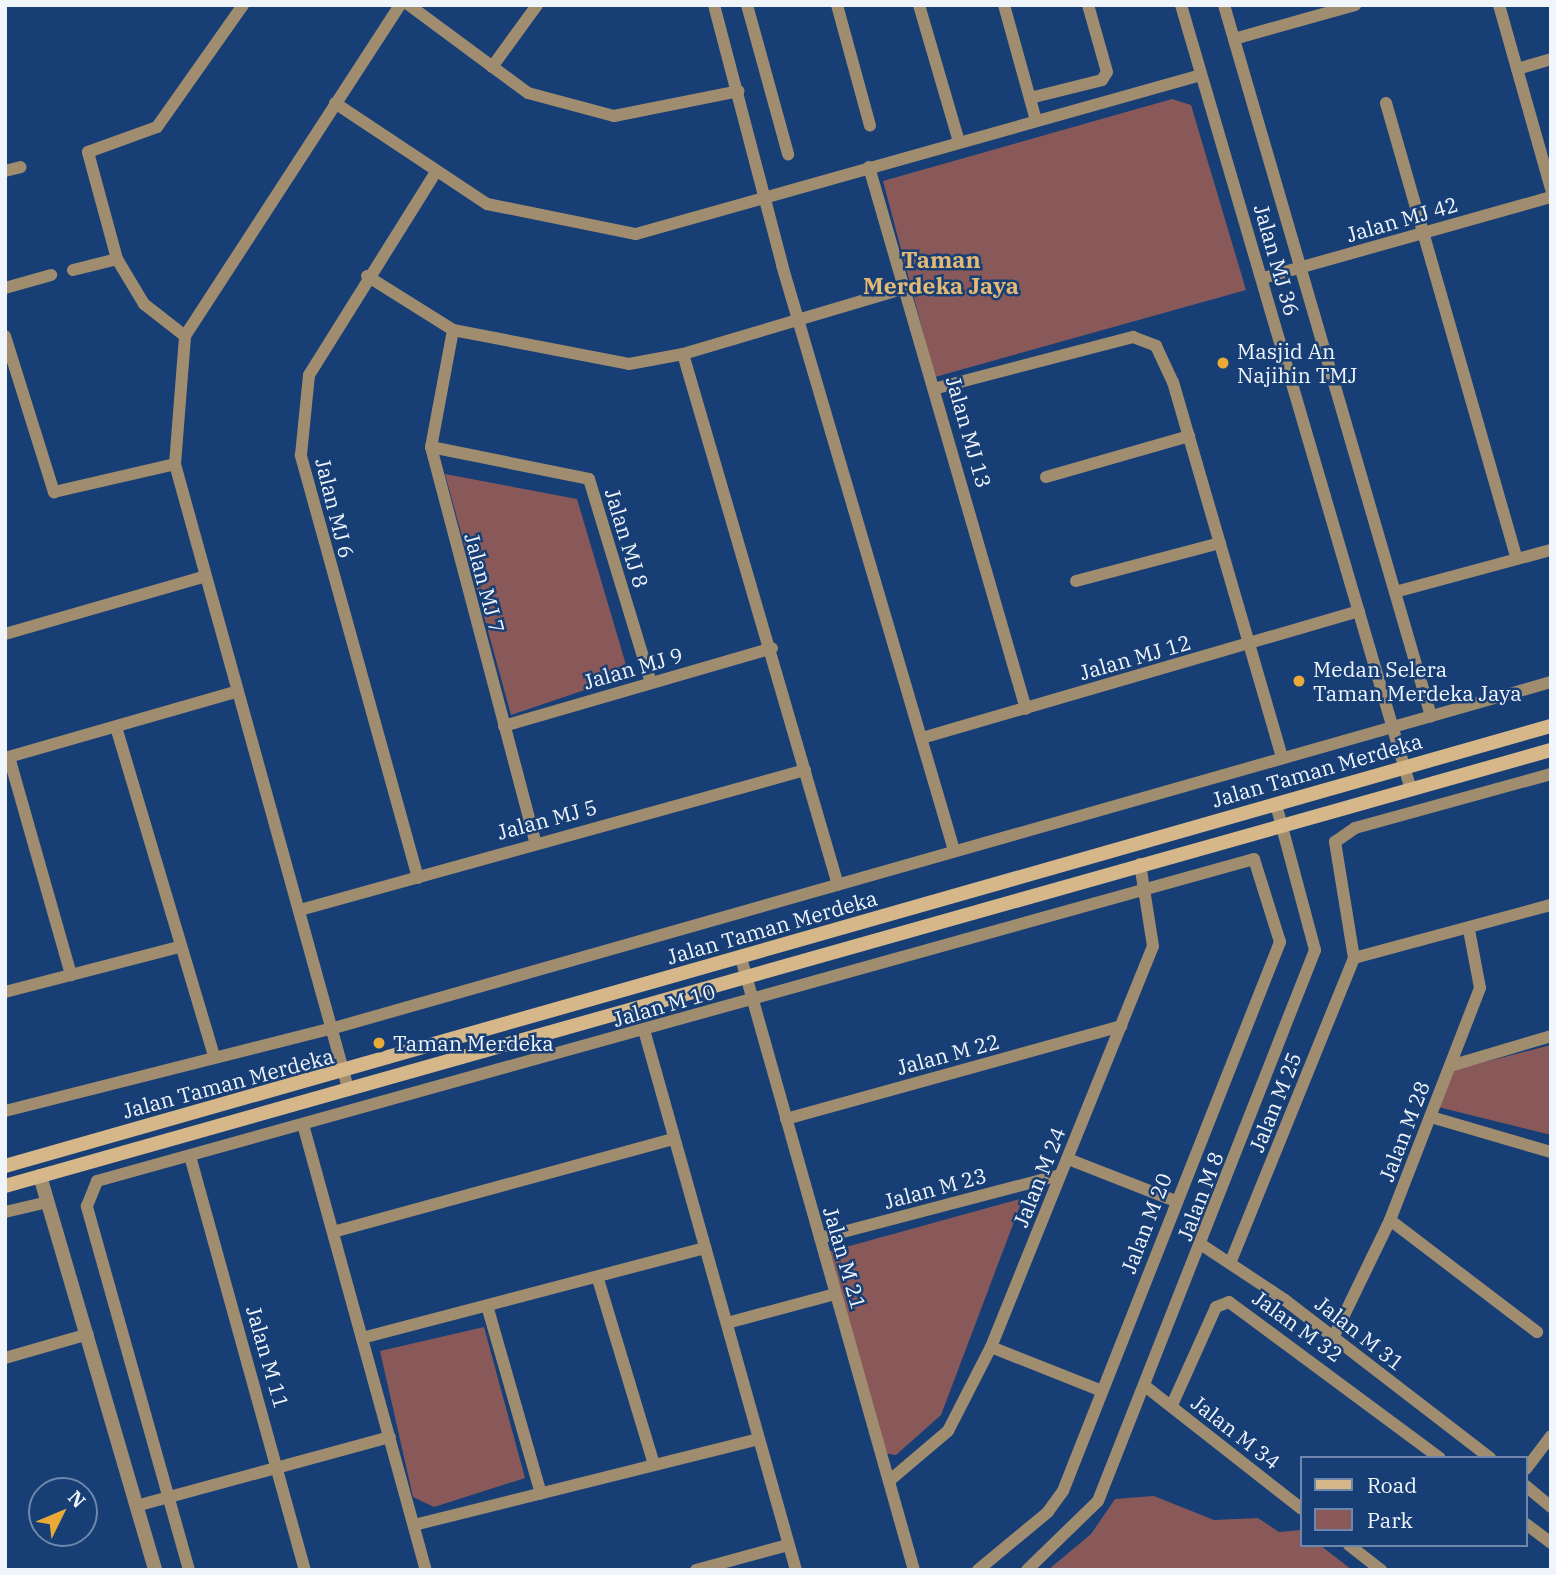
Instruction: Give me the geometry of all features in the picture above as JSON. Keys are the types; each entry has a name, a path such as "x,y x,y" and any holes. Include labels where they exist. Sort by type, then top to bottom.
{"main road":[{"name":"Jalan Taman Merdeka","path":"5,1166 344,1072 1551,726"},
{"name":"Jalan Taman Merdeka","path":"5,1186 745,974 1140,864 1282,828 1551,750"}],"street":[{"path":"185,337 144,304 117,259 88,152 157,127 243,5"},
{"path":"348,1088 334,1028 202,577 175,464 185,337 400,5"},
{"path":"410,5 528,93 614,116 738,92"},
{"path":"492,67 537,5"},
{"path":"714,5 762,196 954,850"},
{"path":"747,5 788,154"},
{"path":"837,5 870,126"},
{"path":"919,5 959,142"},
{"path":"1004,5 1036,120"},
{"path":"1030,99 1092,85 1107,72 1088,5"},
{"name":"Jalan MJ 36","path":"1181,5 1411,790"},
{"path":"1224,5 1431,716"},
{"path":"1234,38 1355,5"},
{"path":"1499,5 1551,189"},
{"path":"1517,69 1551,59"},
{"path":"335,103 487,204 636,234 762,196 1202,75"},
{"path":"1386,103 1517,559"},
{"path":"5,171 21,167"},
{"name":"Jalan MJ 13","path":"869,167 937,388 1026,709"},
{"name":"Jalan MJ 6","path":"418,878 301,455 309,375 367,276 436,172"},
{"name":"Jalan MJ 42","path":"1263,278 1551,197"},
{"path":"74,270 117,259"},
{"path":"5,288 51,275"},
{"path":"367,276 453,330 629,364 683,354 797,318 906,288"},
{"name":"Jalan MJ 7","path":"453,330 430,447 535,842"},
{"path":"5,336 54,492 175,464"},
{"path":"937,388 1133,337 1164,356 1251,643 1282,757"},
{"path":"683,354 772,648 838,885"},
{"path":"1046,478 1189,436"},
{"name":"Jalan MJ 8","path":"430,447 589,479 651,682"},
{"path":"1076,580 1220,543"},
{"path":"1395,592 1551,550"},
{"path":"5,634 202,577"},
{"name":"Jalan MJ 12","path":"922,738 1359,611"},
{"name":"Jalan MJ 9","path":"504,726 772,648"},
{"path":"5,1111 214,1056 334,1028 1551,682"},
{"path":"71,975 7,758 235,692"},
{"path":"116,727 179,947 214,1056"},
{"name":"Jalan MJ 5","path":"300,911 535,842 805,770"},
{"path":"1551,774 1344,833 1333,853 1353,923 1354,958 1469,930 1551,905"},
{"name":"Jalan M 8","path":"1027,1570 1098,1501 1202,1245 1315,950 1276,804"},
{"name":"Jalan M 10","path":"169,1497 88,1191 97,1181 304,1128 1254,859"},
{"name":"Jalan M 20","path":"978,1570 1057,1502 1280,942 1254,859"},
{"path":"1140,864 1146,888"},
{"name":"Jalan M 24","path":"889,1480 948,1431 992,1347 1121,1026 1155,932 1146,888"},
{"name":"Jalan M 28","path":"1333,1338 1390,1220 1480,988 1469,930"},
{"path":"5,992 179,947"},
{"name":"Jalan M 21","path":"741,958 914,1570"},
{"name":"Jalan M 25","path":"1231,1261 1354,958"},
{"name":"Jalan M 22","path":"786,1119 1121,1026"},
{"path":"644,1030 796,1570"},
{"path":"1450,1066 1551,1036"},
{"path":"1430,1117 1551,1152"},
{"path":"304,1128 426,1570"},
{"path":"333,1232 674,1139"},
{"name":"Jalan M 11","path":"191,1156 279,1467 305,1570"},
{"path":"1068,1158 1175,1201"},
{"name":"Jalan M 23","path":"820,1238 1060,1175"},
{"path":"40,1176 155,1570"},
{"path":"5,1212 47,1202"},
{"path":"1390,1220 1537,1332"},
{"name":"Jalan M 31","path":"1202,1245 1231,1261 1487,1456"},
{"path":"362,1338 488,1309 705,1248"},
{"path":"598,1279 654,1464"},
{"path":"727,1323 835,1294"},
{"name":"Jalan M 32","path":"1172,1405 1216,1307 1229,1302 1437,1456"},
{"path":"488,1309 541,1494"},
{"path":"5,1358 88,1334"},
{"path":"992,1347 1102,1391"},
{"name":"Jalan M 34","path":"1145,1386 1300,1506"},
{"path":"1528,1466 1551,1436"},
{"path":"136,1506 390,1437"},
{"path":"414,1525 758,1438"},
{"path":"1528,1488 1551,1507"},
{"path":"169,1497 189,1570"},
{"path":"1528,1526 1551,1543"},
{"path":"696,1570 788,1545"},
{"path":"1352,1547 1381,1570"}],"green space":[{"path":"1172,99 1191,105 1246,290 935,377 883,181"},
{"path":"445,474 577,499 629,675 511,715"},
{"path":"1551,1045 1551,1135 1438,1107 1453,1070"},
{"path":"1023,1198 941,1415 896,1455 884,1453 828,1252"},
{"path":"484,1327 525,1478 434,1507 413,1497 380,1351"},
{"path":"1154,1496 1214,1520 1258,1518 1279,1532 1300,1530 1300,1547 1323,1547 1352,1570 1048,1570 1091,1534 1115,1499"}],"place":[{"name":"Masjid An Najihin TMJ","path":"1223,363"},
{"name":"Medan Selera Taman Merdeka Jaya","path":"1299,681"},
{"name":"Taman Merdeka","path":"379,1043"}],"district":[{"name":"Taman Merdeka Jaya","path":"941,272"}]}
